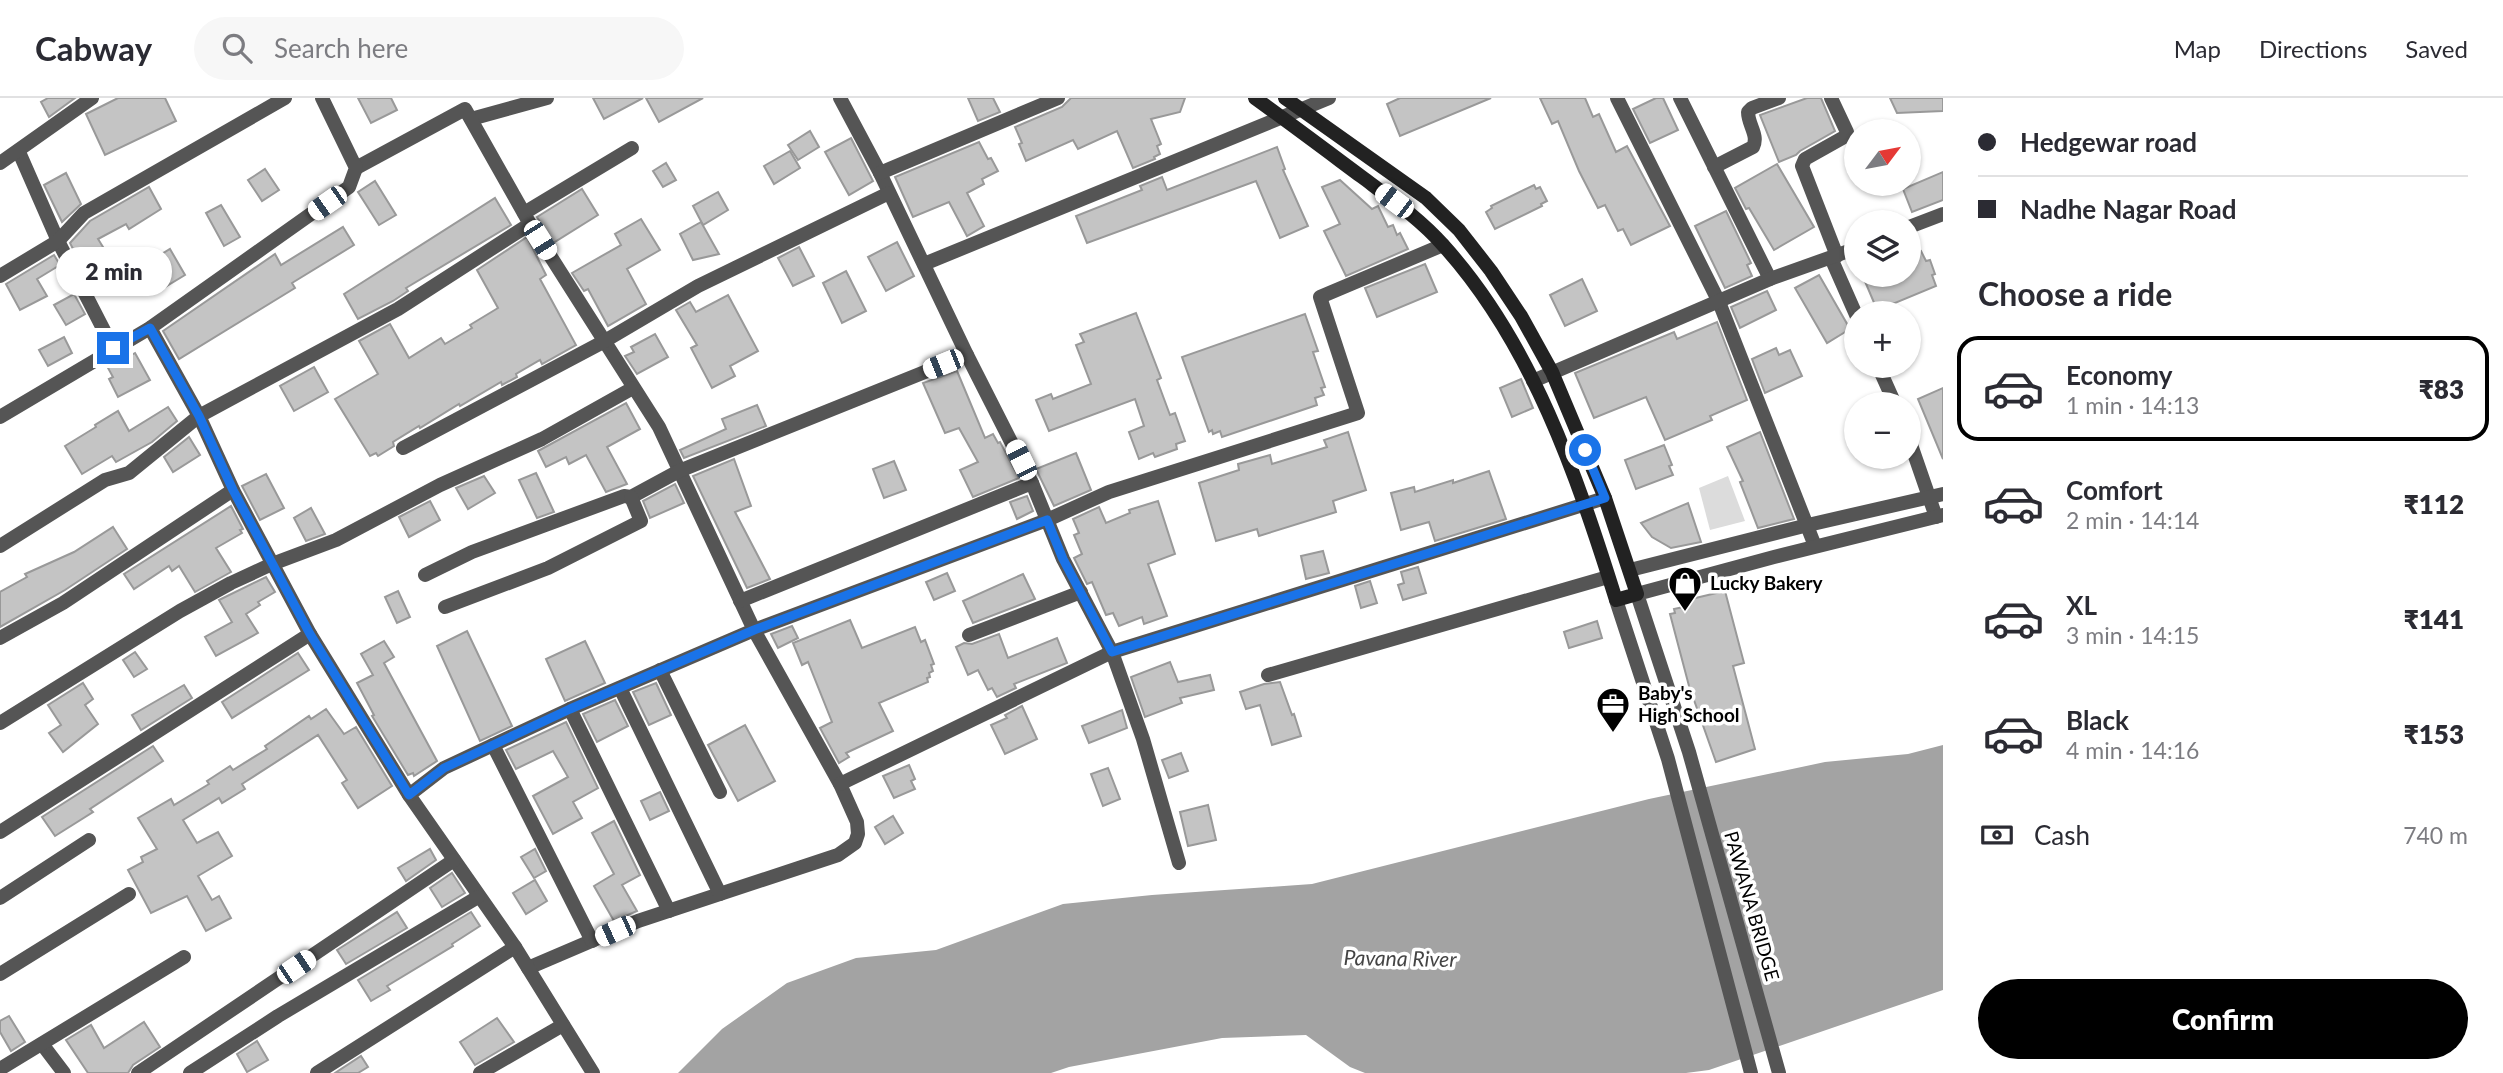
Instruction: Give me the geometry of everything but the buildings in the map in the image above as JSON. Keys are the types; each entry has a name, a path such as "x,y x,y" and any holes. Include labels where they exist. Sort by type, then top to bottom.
{"main road":[{"path":"1255,98 1412,215 1443,245 1474,284 1503,327 1533,381 1585,505 1616,600 1637,594 1605,498 1552,373 1521,316 1491,271 1459,230 1426,198 1285,98"},
{"path":"1608,578 1630,570"}],"street":[{"path":"0,163 92,98"},
{"path":"0,276 58,241 84,213 285,98"},
{"path":"321,98 356,168"},
{"path":"471,119 547,98"},
{"path":"841,98 1032,483 1063,559 1112,652 1143,739 1180,863"},
{"path":"880,173 1058,98"},
{"path":"924,264 1329,98"},
{"path":"1616,98 1719,302 1815,547"},
{"path":"1680,98 1770,279"},
{"path":"1714,167 1753,148 1755,136 1748,112 1779,98"},
{"path":"1831,98 1847,132 1846,136 1805,159 1802,166 1851,301"},
{"path":"0,417 150,328 349,187 356,168 465,109 527,218 659,428 754,630 840,783 857,822 855,843 838,855 638,921 528,968"},
{"path":"0,546 105,480 129,473 199,416 398,309 632,148"},
{"path":"19,152 58,241 113,348"},
{"path":"404,448 603,342 698,286 889,193"},
{"path":"1921,223 1943,214"},
{"path":"409,795 444,768 570,709 754,630 1047,520 1109,492 1357,413 1320,297 1443,245"},
{"path":"1533,381 1770,279 1844,253"},
{"path":"150,328 199,416 233,490 310,634 409,795 515,947 593,1073"},
{"path":"425,575 472,552 624,496 631,497 679,471 967,355"},
{"path":"0,723 180,611 272,564 336,540 440,485 542,439 634,388"},
{"path":"1637,594 1940,516 1936,496 1921,464"},
{"path":"740,601 1032,483"},
{"path":"0,638 62,603 233,490"},
{"path":"1630,570 1936,496"},
{"path":"445,607 548,568 641,521 631,497"},
{"path":"840,783 1112,652 1605,498"},
{"path":"1268,675 1608,578"},
{"path":"969,635 1081,592"},
{"name":"PAWANA BRIDGE","path":"1637,594 1689,752 1778,1071"},
{"path":"1616,600 1668,759 1751,1073"},
{"path":"0,832 310,634"},
{"path":"660,670 720,792"},
{"path":"620,688 720,894"},
{"path":"570,709 669,911"},
{"path":"493,745 592,941"},
{"path":"0,898 89,840"},
{"path":"138,1073 454,860"},
{"path":"0,974 129,894"},
{"path":"190,1073 278,1016 478,897"},
{"path":"317,1073 515,947"},
{"path":"0,1069 184,957"},
{"path":"480,1073 563,1025"},
{"path":"42,1044 64,1073"}],"shaded area":[{"path":"1728,476 1745,521 1710,530 1699,488"}],"water":[{"name":"Pavana River","path":"1943,745 1943,990 1709,1070 1686,1073 1365,1073 1350,1067 1306,1035 1222,1038 1069,1067 1051,1073 678,1073 722,1029 787,983 856,958 936,950 1063,904 1312,884 1649,799 1825,762 1908,754"}],"place":[{"name":"Lucky Bakery","path":"1685,613"},
{"name":"Baby's High School","path":"1613,734"}],"route":[{"path":"113,348 150,328 199,416 233,490 310,634 409,795 444,768 570,709 754,630 1047,520 1063,559 1112,652 1605,498 1585,450"}]}
